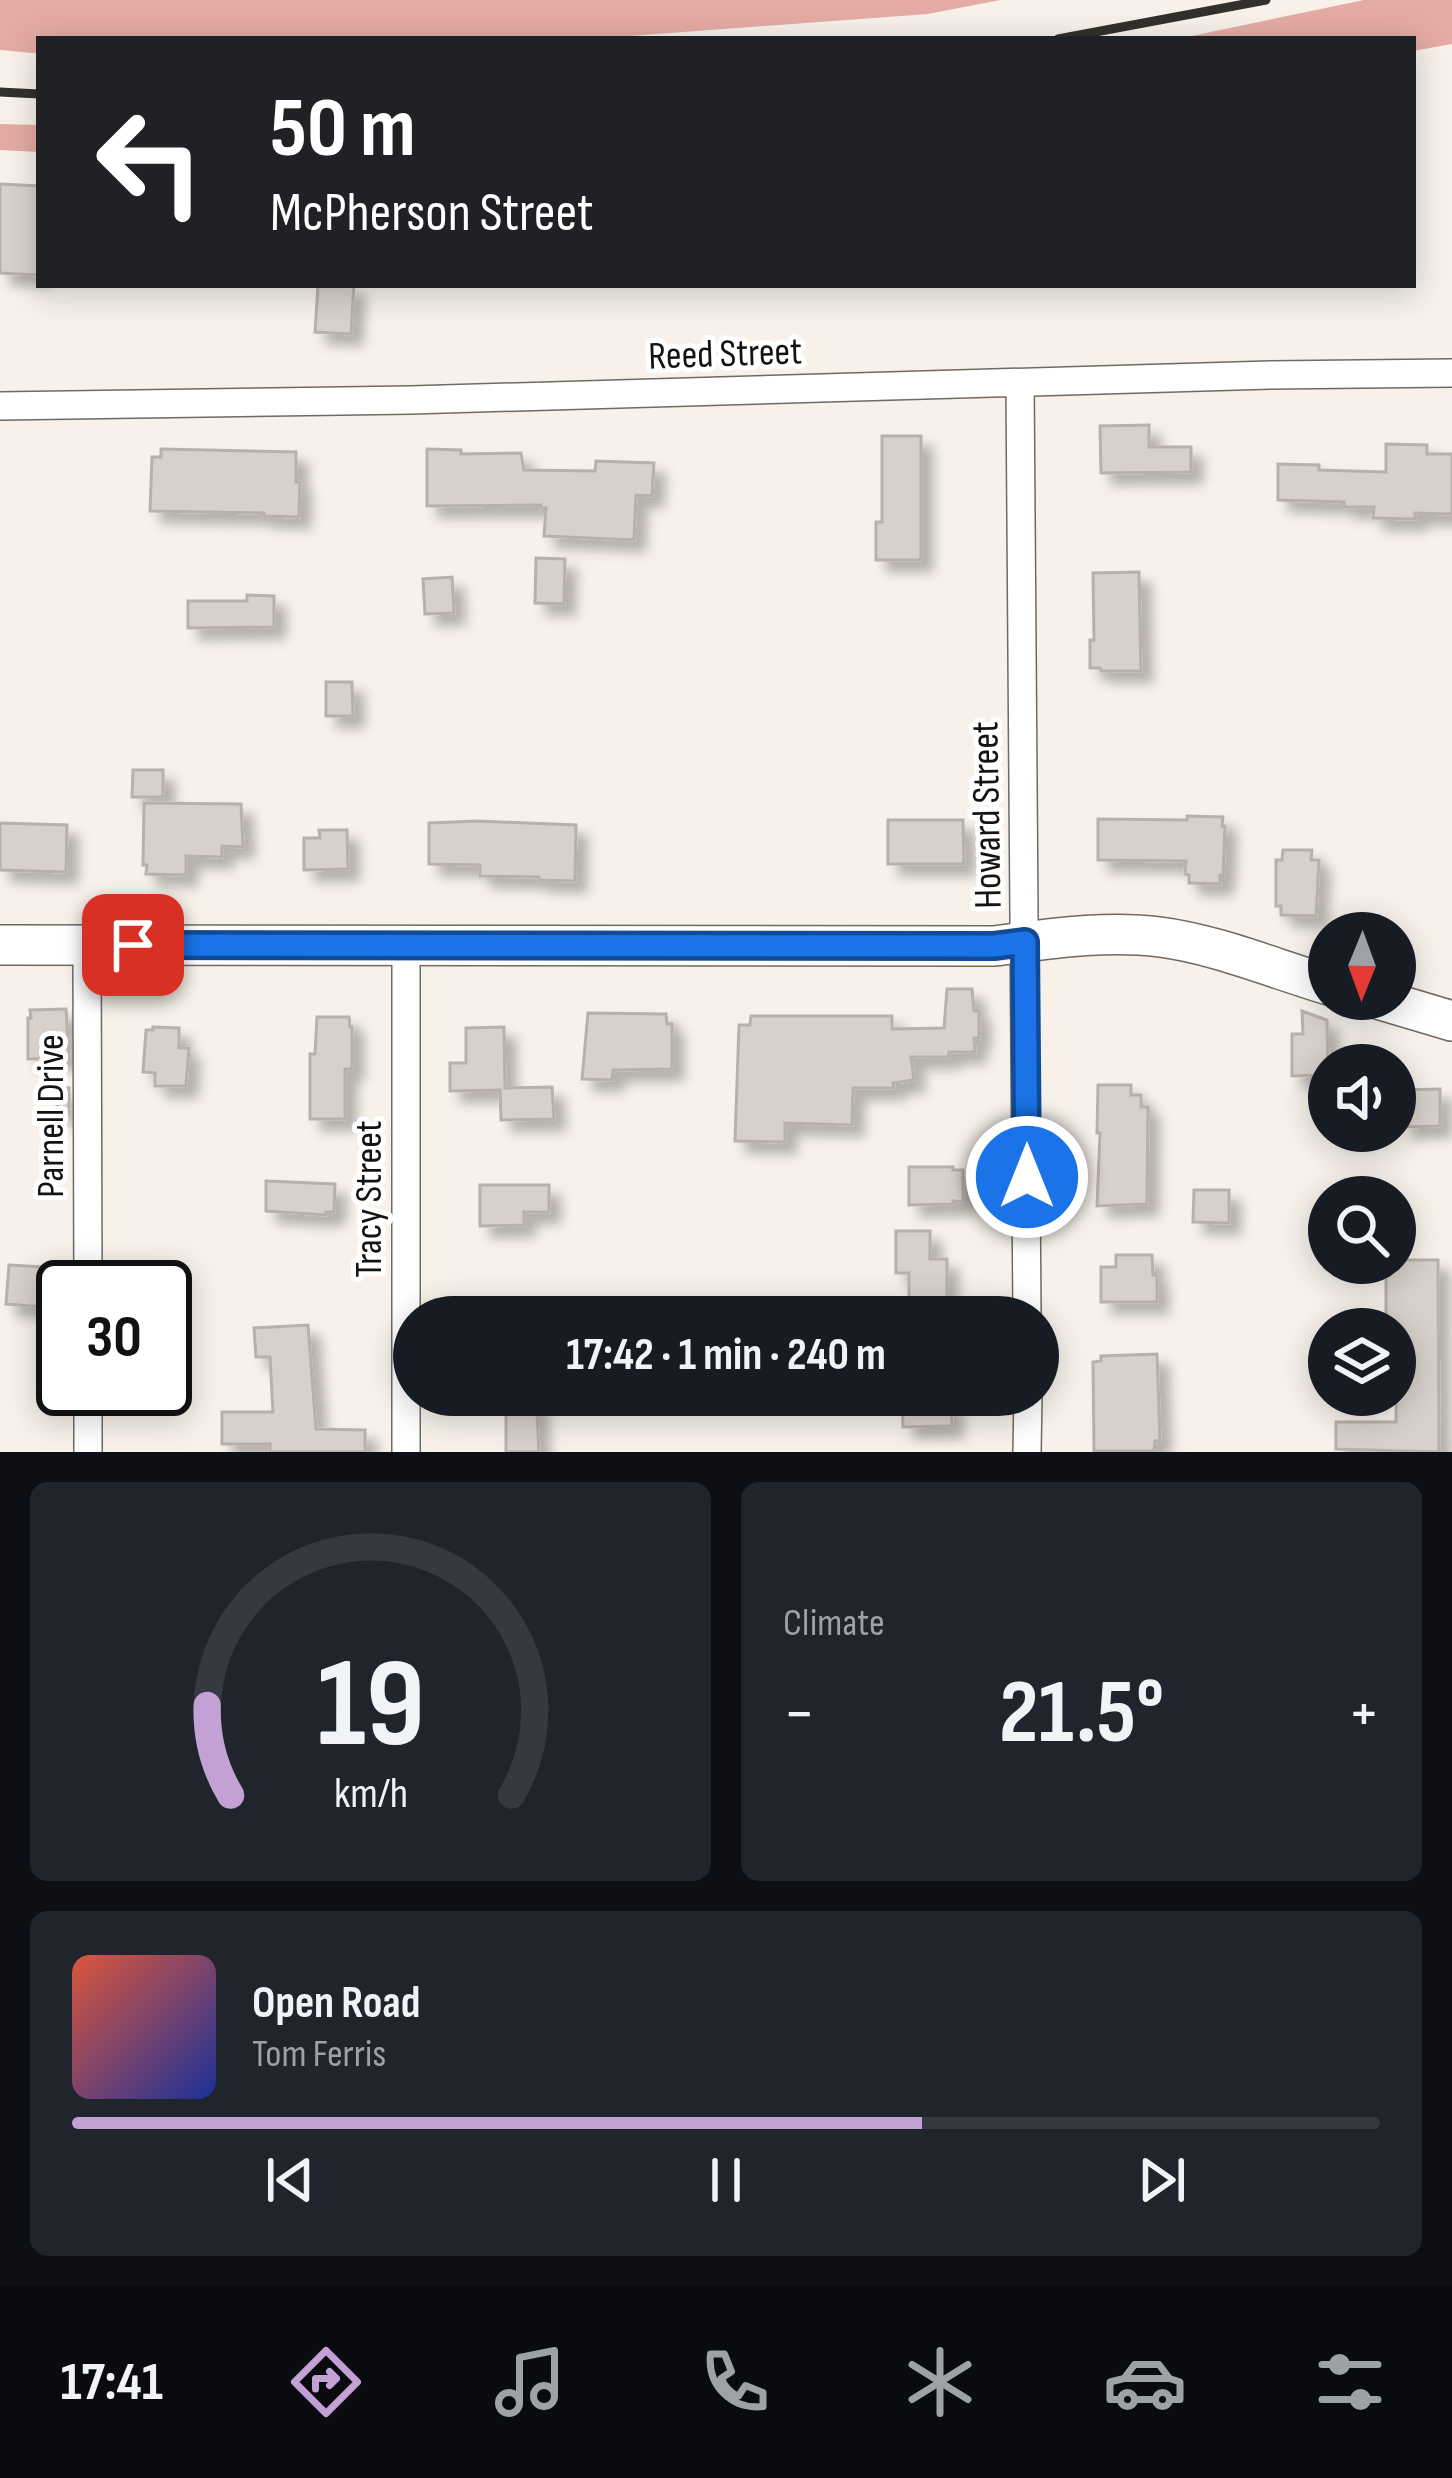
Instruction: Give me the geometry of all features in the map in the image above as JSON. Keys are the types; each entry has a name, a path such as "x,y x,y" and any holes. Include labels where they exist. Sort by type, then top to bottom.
{"street":[{"name":"Reed Street","path":"0,406 1452,373"},
{"name":"Howard Street","path":"1020,383 1028,1296"},
{"path":"0,945 994,946 1070,936 1161,938 1308,979"},
{"name":"Parnell Drive","path":"87,945 88,1260"},
{"name":"Tracy Street","path":"406,946 406,1452"},
{"path":"1416,1010 1452,1021"},
{"path":"88,1416 88,1452"},
{"path":"1028,1416 1028,1452"}],"shaded area":[{"path":"0,0 1000,0 928,14 630,36 36,36 36,53 0,50"},
{"path":"1364,0 1452,0 1452,44 1416,50 1416,36 1191,36"},
{"path":"0,124 36,125 36,152 0,150"}],"building":[{"path":"0,184 36,186 36,275 0,273"},
{"path":"318,288 354,288 351,334 315,332"},
{"path":"1149,425 1149,447 1191,447 1191,472 1101,473 1100,426"},
{"path":"882,436 921,436 921,560 876,560 876,522 882,522"},
{"path":"1386,444 1427,445 1427,454 1452,454 1452,514 1373,518 1374,507 1278,500 1278,464 1386,472"},
{"path":"161,449 296,452 299,517 150,511 152,457 161,457"},
{"path":"427,449 521,453 524,470 595,471 596,461 654,463 652,496 636,495 634,540 544,536 546,508 541,505 427,506"},
{"path":"536,558 565,559 564,604 535,603"},
{"path":"1139,572 1141,671 1090,668 1093,573"},
{"path":"452,577 454,613 425,614 423,579"},
{"path":"247,595 274,596 274,627 188,628 188,601 247,601"},
{"path":"326,682 352,682 353,716 326,716"},
{"path":"133,770 163,770 163,797 132,797"},
{"path":"144,803 241,804 243,847 222,846 222,857 186,856 186,875 146,874"},
{"path":"1187,816 1223,817 1220,884 1189,883 1186,861 1098,860 1098,819 1187,820"},
{"path":"888,820 963,820 964,864 888,864"},
{"path":"0,823 67,825 66,872 0,870"},
{"path":"429,823 576,825 575,881 480,876 480,865 429,864"},
{"path":"319,830 347,830 348,869 304,870 304,838 320,838"},
{"path":"1283,850 1312,850 1311,860 1319,860 1316,912 1281,915 1281,906 1276,906 1276,860 1282,860"},
{"path":"947,989 972,989 974,1011 979,1011 975,1052 911,1057 914,1080 893,1083 894,1088 853,1088 852,1125 785,1123 785,1142 735,1141 739,1025 750,1025 751,1016 892,1016 892,1029 944,1028"},
{"path":"66,1009 69,1058 28,1059 30,1010"},
{"path":"1302,1011 1308,1013 1308,1020 1327,1020 1327,1044 1308,1044 1308,1076 1292,1076 1292,1034 1303,1034"},
{"path":"588,1013 666,1014 667,1024 672,1024 672,1069 613,1070 612,1080 582,1079"},
{"path":"317,1017 349,1017 352,1027 352,1069 345,1069 345,1119 310,1119 310,1054 315,1054"},
{"path":"504,1027 505,1088 552,1087 554,1119 501,1120 500,1090 450,1091 450,1063 466,1063 466,1028"},
{"path":"179,1028 179,1048 189,1048 186,1086 155,1086 155,1073 143,1072 146,1030"},
{"path":"1098,1085 1131,1085 1131,1095 1141,1095 1141,1107 1148,1107 1147,1204 1097,1206"},
{"path":"57,1088 69,1088 69,1114 57,1114"},
{"path":"1440,1089 1440,1126 1416,1127 1416,1090"},
{"path":"909,1167 963,1170 963,1202 909,1205"},
{"path":"266,1181 335,1184 334,1212 266,1211"},
{"path":"480,1185 549,1185 549,1212 524,1212 524,1225 480,1226"},
{"path":"1194,1190 1229,1190 1229,1223 1193,1222"},
{"path":"896,1231 930,1231 930,1259 947,1259 947,1296 909,1296 909,1273 896,1273"},
{"path":"1116,1255 1152,1255 1157,1302 1101,1302 1101,1267 1116,1267"},
{"path":"1416,1260 1438,1260 1439,1452 1336,1449 1336,1422 1396,1422 1396,1416 1416,1416 1416,1308 1386,1308 1386,1284 1416,1284"},
{"path":"9,1265 36,1267 36,1306 6,1304"},
{"path":"308,1325 316,1429 365,1430 365,1452 270,1452 270,1444 222,1444 222,1412 273,1412 270,1357 256,1357 254,1328"},
{"path":"1157,1354 1160,1440 1155,1441 1154,1451 1094,1451 1093,1362 1101,1361 1101,1356"},
{"path":"506,1416 537,1416 539,1452 506,1452"},
{"path":"903,1416 952,1416 952,1426 903,1427"}],"railway":[{"path":"1074,36 1266,0"},
{"path":"0,92 36,94"}],"route":[{"path":"133,945 994,946 1025,942 1027,1177"}]}
